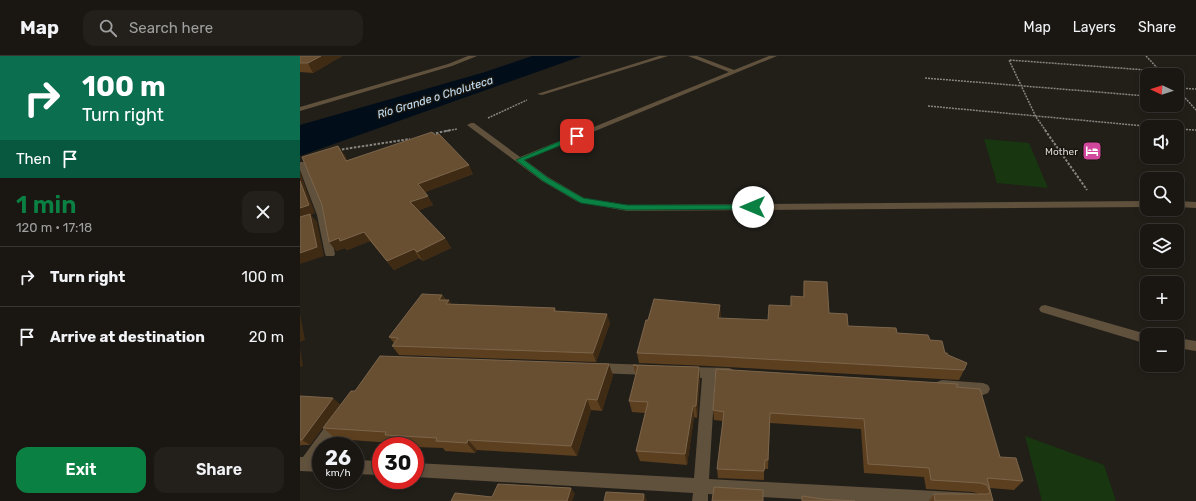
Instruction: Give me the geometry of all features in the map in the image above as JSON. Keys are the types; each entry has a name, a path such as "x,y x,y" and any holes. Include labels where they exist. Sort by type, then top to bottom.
{"street":[{"path":"300,109 450,65 474,56"},
{"path":"540,94 665,56"},
{"path":"691,56 734,72"},
{"path":"519,160 774,56"},
{"path":"471,125 546,180 581,200 627,208 1097,203 1140,204"},
{"path":"302,164 330,254"},
{"path":"1184,204 1196,205"},
{"path":"1045,309 1140,337"},
{"path":"1184,344 1196,346"},
{"path":"582,368 741,374"},
{"path":"700,501 710,372"},
{"path":"928,386 983,389"},
{"path":"309,464 346,409"},
{"path":"424,470 973,501"}],"path":[{"path":"1146,56 1157,68"},
{"path":"1097,203 1036,117 1009,60 1140,70"},
{"path":"925,78 1140,95"},
{"path":"1184,88 1196,89"},
{"path":"426,136 471,125 540,94"},
{"path":"1184,97 1196,110"},
{"path":"928,106 1140,126"},
{"path":"1184,129 1196,130"},
{"path":"334,151 410,139"}],"green space":[{"path":"984,139 1029,143 1048,188 997,183"},
{"path":"1025,436 1104,465 1116,501 1042,501"}],"water":[{"name":"Río Grande o Choluteca","path":"532,56 582,56 300,156 300,125 485,72"}],"building":[{"path":"300,56 321,56 308,63 300,63"},
{"path":"432,132 435,135 439,134 469,165 418,184 428,196 410,202 445,238 417,252 414,249 387,261 364,232 340,241 339,238 329,242 322,205 302,157 338,146 346,161"},
{"path":"300,181 309,205 300,208"},
{"path":"310,214 317,247 300,253 300,217"},
{"path":"804,281 827,282 829,313 847,314 848,326 896,328 897,333 928,335 930,340 942,341 945,353 967,363 964,370 637,353 646,320 648,320 654,299 720,305 718,318 768,320 769,305 791,306 791,296 804,297"},
{"path":"422,294 442,295 439,300 449,300 446,304 555,308 554,311 607,314 593,353 392,346 398,338 389,337"},
{"path":"380,356 609,364 597,400 587,399 571,446 468,440 467,443 436,441 437,438 385,435 386,432 323,428 351,391 355,391"},
{"path":"633,365 699,367 696,406 693,406 685,454 636,451 648,402 629,401 638,366"},
{"path":"716,369 958,384 956,387 980,389 1000,457 1016,458 1023,481 987,478 993,501 935,501 934,494 988,494 990,492 987,485 980,483 931,480 929,468 868,464 864,419 770,413 768,460 765,460 764,471 717,469 724,412 713,410"},
{"path":"300,396 333,398 302,440 300,440"},
{"path":"498,484 571,488 567,501 451,501 455,493 492,497"},
{"path":"714,487 763,490 763,501 712,501"},
{"path":"606,492 644,494 643,501 604,501"},
{"path":"802,496 822,499 855,501 802,501"}],"place":[{"name":"Mother","path":"1092,151"}],"route":[{"path":"577,136 519,160 546,180 581,200 627,208 753,207"}]}
